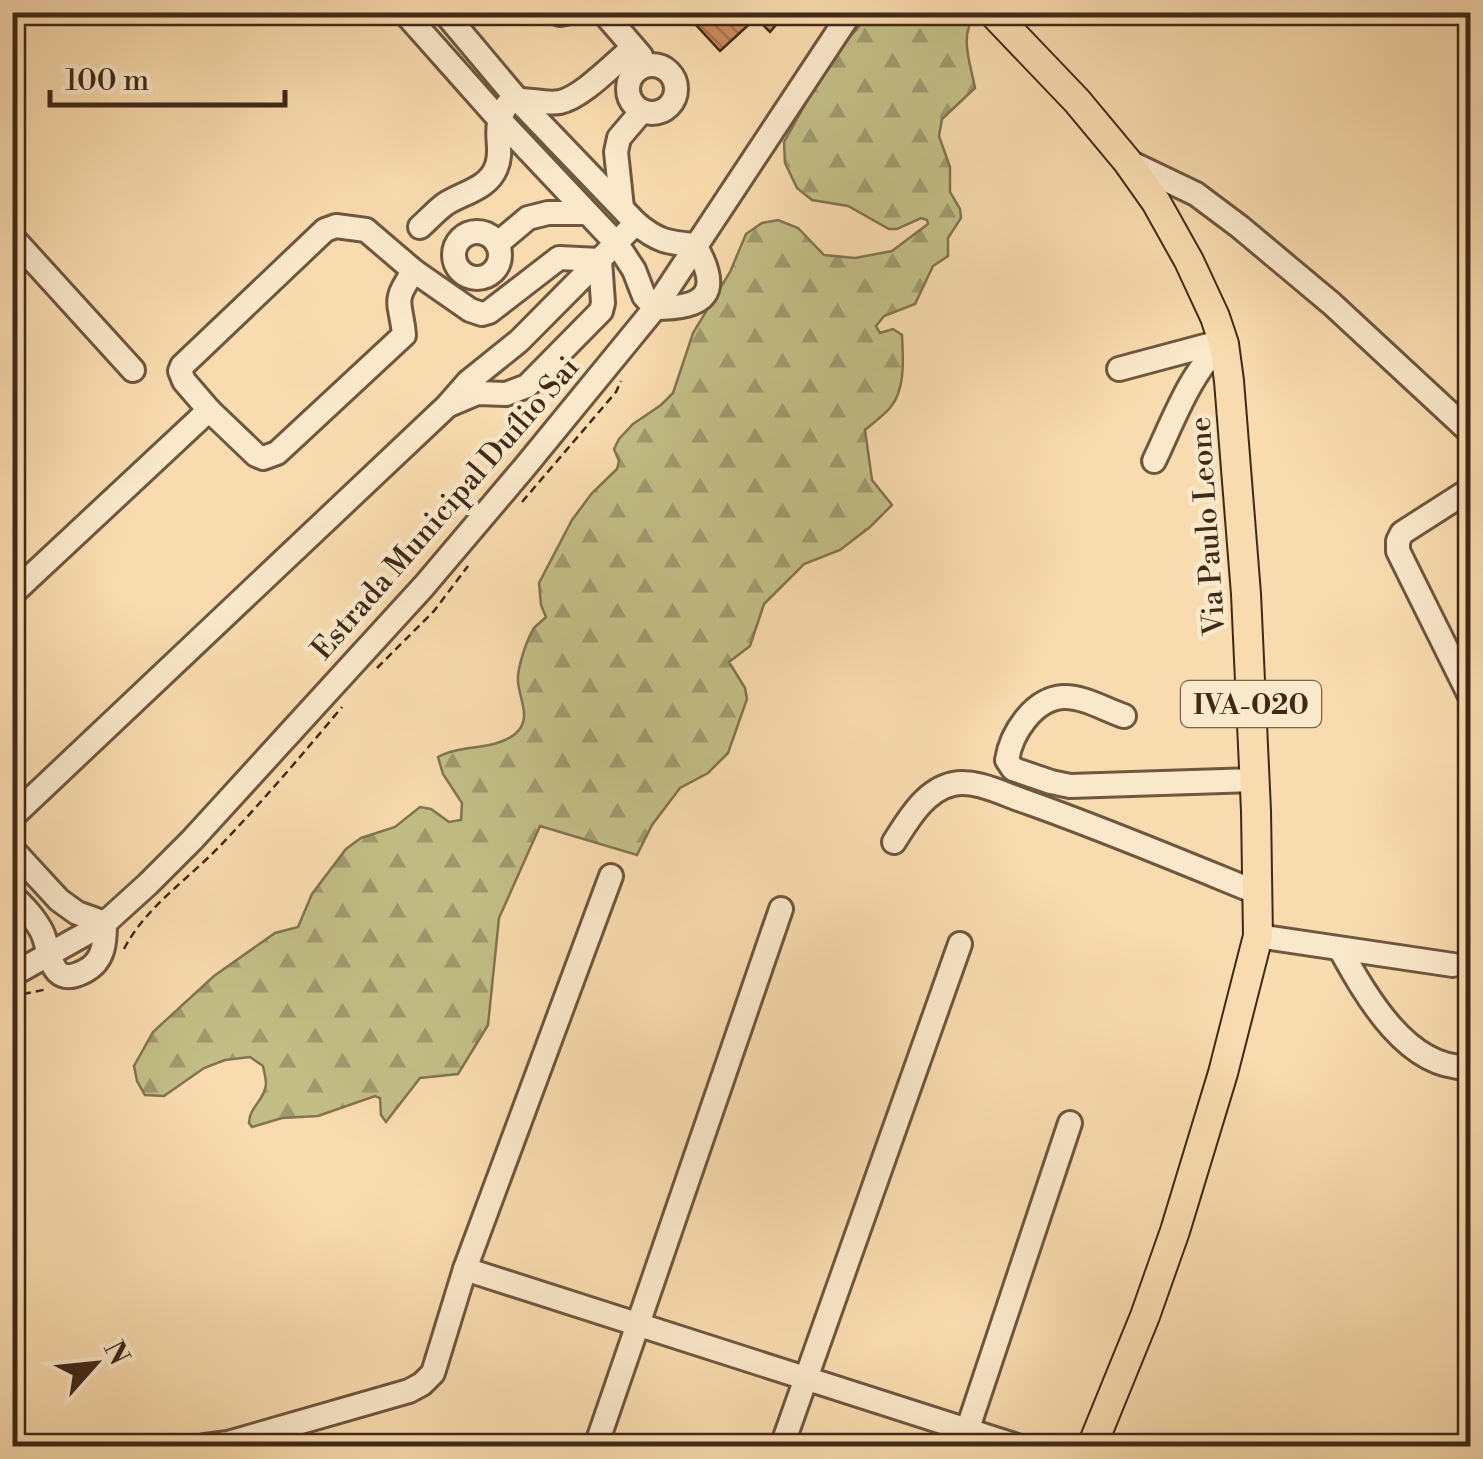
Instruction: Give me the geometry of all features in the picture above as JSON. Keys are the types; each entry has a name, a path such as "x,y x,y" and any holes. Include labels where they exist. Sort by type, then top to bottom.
{"main road":[{"name":"Via Paulo Leone","path":"992,12 1128,161 1189,261 1215,317 1224,342 1230,381 1246,594 1258,936 1223,1073 1175,1231 1092,1446"}],"street":[{"path":"404,12 586,213 608,252 634,270 644,296 655,308 682,308 702,298 709,277 695,245 651,236 628,215 516,99 444,12"},
{"path":"555,12 570,12"},
{"path":"603,12 633,48 674,80 676,89 669,106 651,113 642,111 630,98 628,88 636,72 651,65"},
{"name":"Estrada Municipal Duílio Sai","path":"12,975 105,923 192,840 424,586 655,308 851,12"},
{"path":"420,227 445,205 482,186 492,174 498,160 500,119 511,100 561,102 593,83 633,48"},
{"path":"12,817 468,382 519,341 608,252 628,215 616,152 619,138 642,111"},
{"path":"1128,161 1196,194 1240,227 1332,304 1470,432"},
{"path":"497,244 528,218 548,213 586,213"},
{"path":"414,271 398,299 404,335 277,453 263,458 256,455 184,382 182,366 325,230 336,226 366,230 414,271 470,310 482,314 490,312 559,258 608,252"},
{"path":"12,237 133,370"},
{"path":"447,406 477,394 518,392 537,376 601,310 608,252"},
{"path":"571,288 602,289"},
{"path":"519,341 514,356 516,368 537,376"},
{"path":"1119,368 1224,342"},
{"path":"1154,461 1201,365 1224,342"},
{"path":"12,594 209,410"},
{"path":"1466,492 1402,533 1398,546 1399,556 1470,696"},
{"path":"1124,716 1077,699 1051,700 1016,730 1008,760 1013,769 1070,786 1254,780"},
{"path":"894,842 916,809 937,791 948,785 975,784 1258,893"},
{"path":"12,849 40,879 59,900 77,913 105,923 103,951 88,970 66,976 51,966 45,937 36,920 15,898 40,879"},
{"path":"221,1445 409,1391 434,1373 466,1269 611,876"},
{"path":"596,1446 781,909"},
{"path":"1258,936 1453,965"},
{"path":"782,1446 960,944"},
{"path":"1340,949 1366,996 1399,1034 1424,1056 1448,1066 1470,1067"},
{"path":"964,1439 1070,1124"},
{"path":"466,1269 806,1379 964,1439 1016,1446"}],"green space":[{"path":"868,13 976,15 967,40 975,88 942,119 939,136 950,167 950,192 961,218 948,238 948,256 933,266 915,304 884,316 876,326 880,333 893,329 902,335 899,392 890,408 865,430 872,480 892,505 840,550 804,564 764,604 750,646 729,662 745,688 747,699 728,753 708,773 680,788 652,825 637,855 540,826 499,918 488,1025 458,1074 420,1078 386,1122 381,1115 380,1098 375,1096 318,1116 282,1118 252,1127 250,1117 266,1084 263,1066 250,1057 204,1068 164,1096 145,1095 134,1066 153,1032 214,976 275,933 298,927 312,894 346,849 361,838 395,827 420,807 431,809 449,822 461,820 462,803 443,774 438,757 497,743 520,728 524,716 518,681 521,661 534,628 546,617 539,583 572,520 617,469 619,461 614,449 619,439 673,393 693,333 730,272 746,234 762,223 778,220 798,228 824,255 855,258 892,251 928,224 921,218 889,229 848,206 812,200 797,188 785,163 784,142 833,55"}],"building":[{"path":"684,12 787,12 770,32 756,18 720,51"}]}
